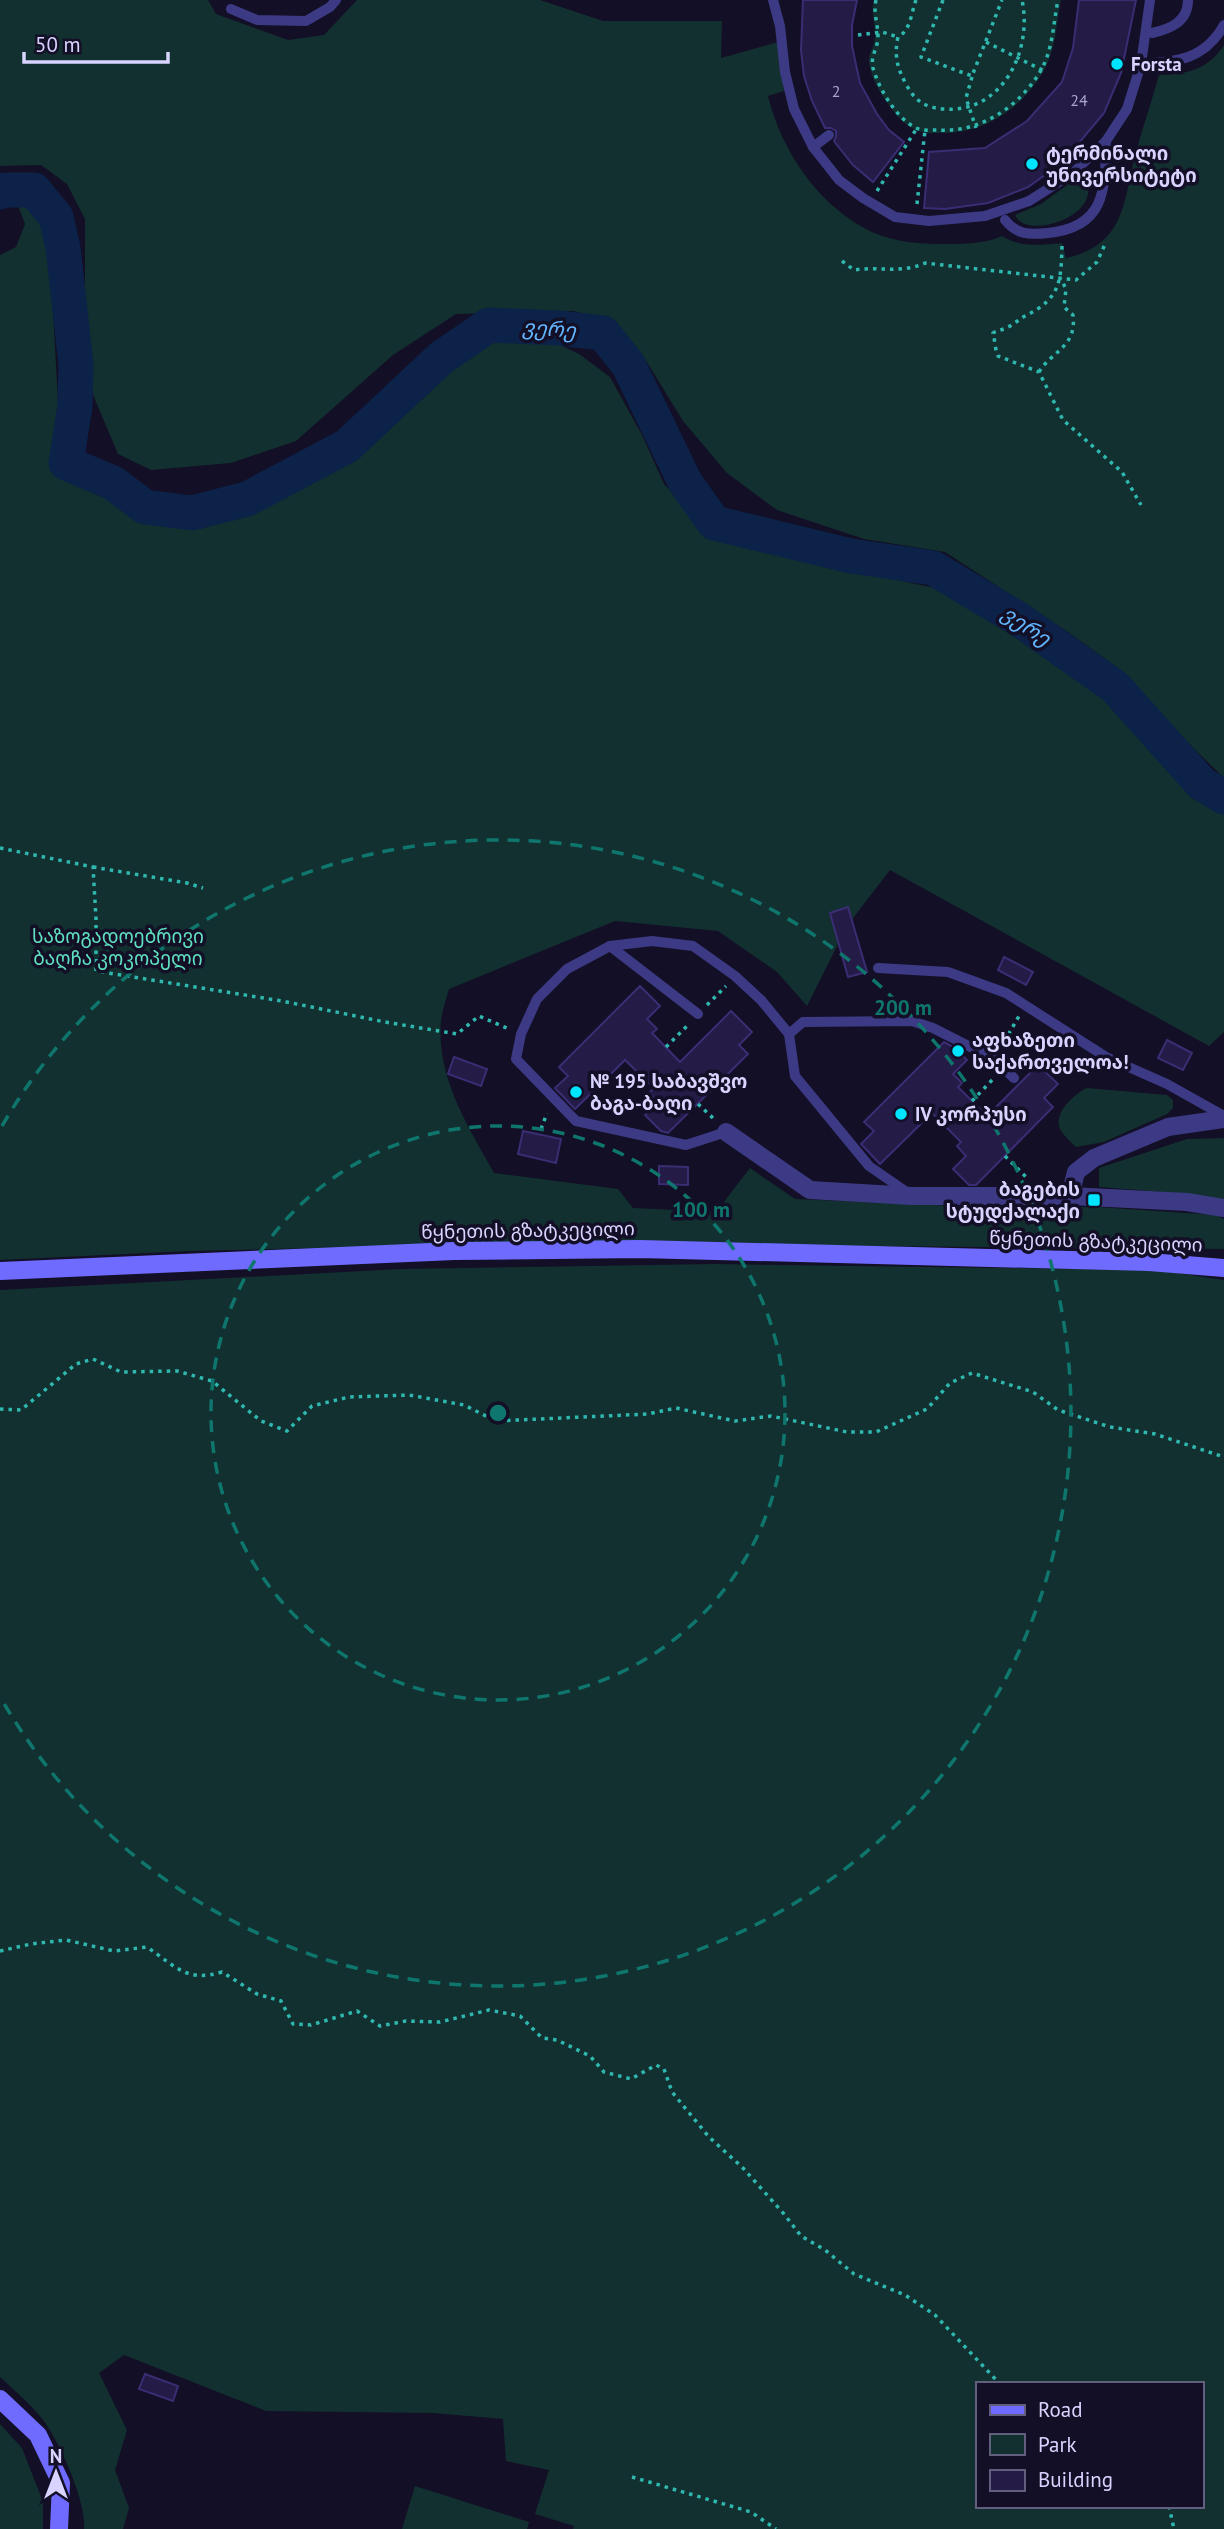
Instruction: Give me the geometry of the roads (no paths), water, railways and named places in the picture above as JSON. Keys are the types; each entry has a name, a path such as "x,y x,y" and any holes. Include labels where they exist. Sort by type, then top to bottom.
{"main road":[{"name":"წყნეთის გზატკეცილი","path":"0,1271 454,1251 640,1249 1149,1262 1224,1268"},
{"path":"0,2399 37,2435 61,2483 59,2529"}],"street":[{"path":"1070,1196 1076,1172 1094,1158 1168,1127 1224,1117"},
{"path":"726,1132 810,1190 912,1196 1070,1196 1186,1202 1224,1208"}],"lane":[{"path":"231,9 257,20 306,20 331,7 336,0"},
{"path":"773,0 794,109 813,147 839,180 869,202 895,217 915,220 955,220 985,216 1018,206 1051,189 1073,173 1106,141 1127,109 1142,64 1150,0"},
{"path":"1152,33 1176,25 1184,17 1188,0"},
{"path":"1142,64 1187,59 1211,43 1224,25"},
{"path":"813,147 829,135"},
{"path":"1004,220 1014,230 1034,235 1074,229 1094,214 1102,195 1106,141"},
{"path":"726,1132 686,1144 576,1121 516,1059 521,1034 537,999 567,969 610,946 652,941 693,946 735,976 761,1000 789,1034 795,1076 869,1166 912,1196"},
{"path":"610,946 698,1014"},
{"path":"878,968 948,972 1006,993 1106,1057 1167,1084 1224,1117"},
{"path":"789,1034 803,1022 912,1021 933,1028 994,1059 1014,1078"}],"waterway":[{"name":"ვერე","path":"0,192 34,190 56,217 63,248 76,364 75,406 66,463 113,483 145,507 192,513 247,499 347,446 441,358 489,325 603,333 628,364 685,482 714,523 851,556 933,568 1020,620 1115,687 1202,784 1224,797"}],"place":[{"name":"Forsta","path":"1117,64"},
{"name":"ტერმინალი უნივერსიტეტი","path":"1032,164"},
{"name":"აფხაზეთი საქართველოა!","path":"958,1051"},
{"name":"№ 195 საბავშვო ბაგა-ბაღი","path":"576,1092"},
{"name":"IV კორპუსი","path":"901,1114"},
{"name":"ბაგების სტუდქალაქი","path":"1094,1200"}],"park label":[{"name":"საზოგადოებრივი ბაღჩა კოკოპელი","path":"118,947"}]}
